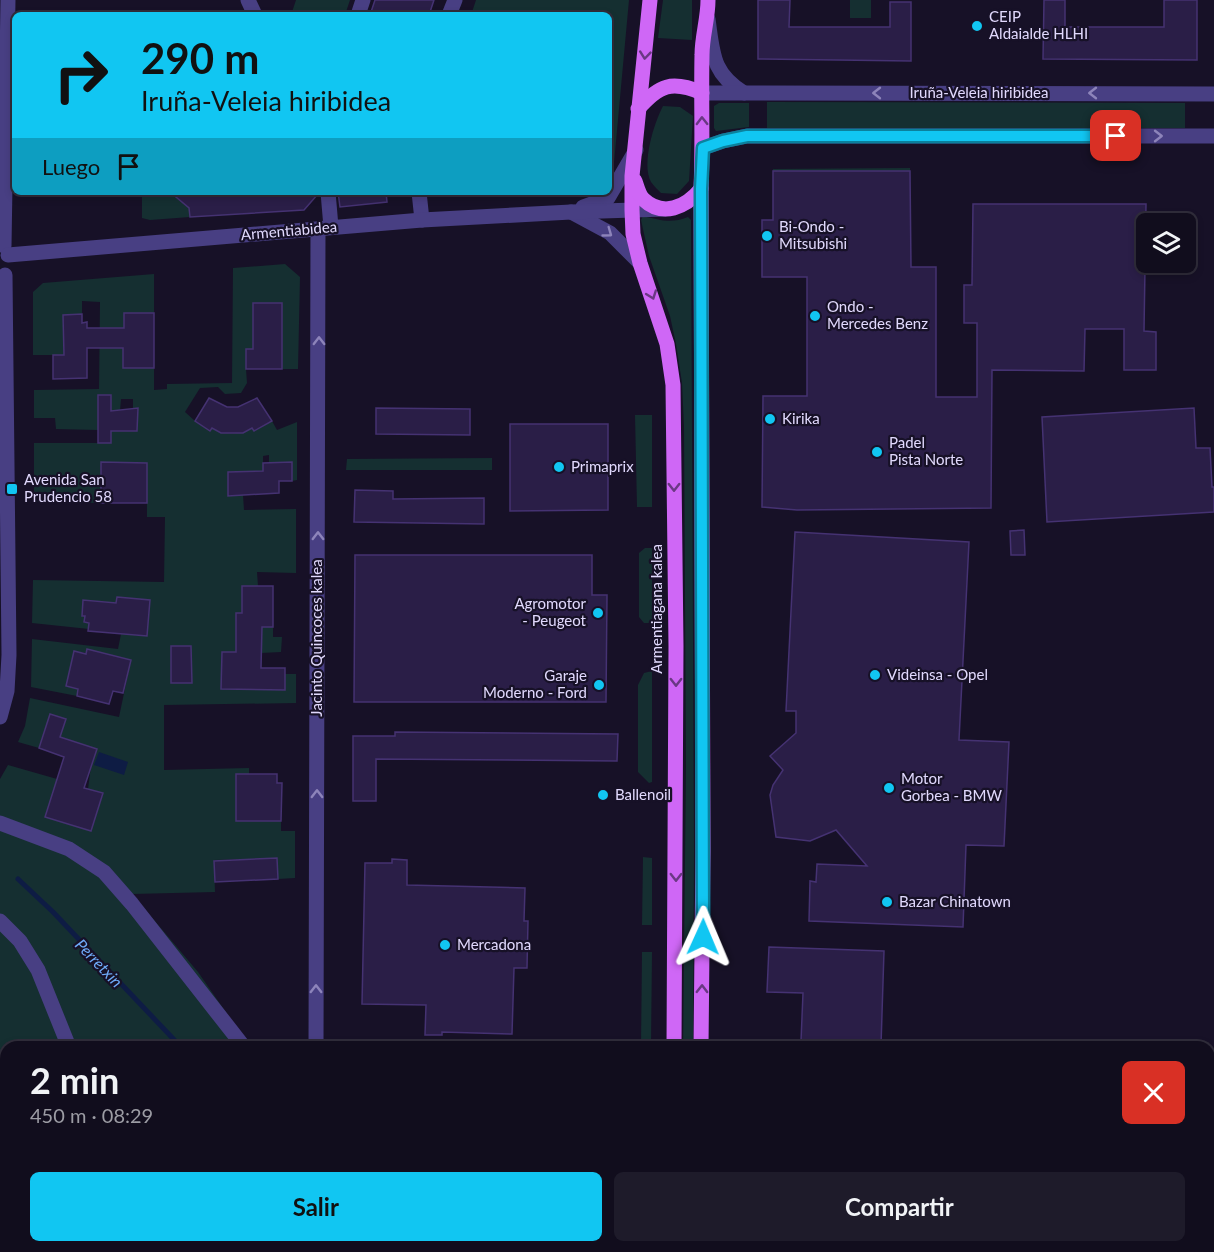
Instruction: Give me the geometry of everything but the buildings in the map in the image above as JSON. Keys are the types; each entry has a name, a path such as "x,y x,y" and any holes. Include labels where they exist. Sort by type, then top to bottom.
{"main road":[{"name":"Armentiagana kalea","path":"650,0 638,109 632,210 633,234 640,263 668,344 673,385 676,658 674,1041"},
{"path":"701,1041 703,815 701,189 702,52 708,17 708,0"},
{"path":"638,109 653,92 672,85 687,87 702,93"},
{"path":"633,176 642,198 665,209 690,202 701,189"}],"street":[{"path":"0,717 7,691 9,656 3,277 9,265 4,248 8,0"},
{"path":"708,17 713,52 722,75 732,86 744,93"},
{"name":"Iruña-Veleia hiribidea","path":"702,93 1214,94"},
{"path":"703,148 747,136 1214,136"},
{"name":"Armentiabidea","path":"612,191 636,150"},
{"name":"Jacinto Quincoces kalea","path":"316,1041 325,228 328,195"},
{"path":"419,195 422,220"},
{"name":"Armentiabidea","path":"571,212 608,198 610,195"},
{"name":"Armentiabidea","path":"4,248 42,250 422,220 665,209"},
{"path":"571,212 610,233 640,263"},
{"path":"0,823 69,849 105,872 239,1041"},
{"path":"0,921 20,941 38,970 67,1041"}],"green space":[{"path":"296,0 350,0 346,12 292,12"},
{"path":"476,0 629,0 612,167 612,12 472,12"},
{"path":"663,0 692,0 692,40 658,38"},
{"path":"850,0 871,0 871,18 850,18"},
{"path":"767,102 1185,103 1185,128 767,128"},
{"path":"719,103 749,103 749,127 716,131 714,106"},
{"path":"663,106 680,107 693,116 689,181 677,194 661,193 651,182 648,174 650,144"},
{"path":"910,168 910,171 773,171 773,169"},
{"path":"142,195 180,195 189,208 190,217 150,220 142,218"},
{"path":"643,216 666,221 688,217 691,220 693,1041 683,1041 686,766 682,383 670,316 649,256 641,220"},
{"path":"285,264 300,277 298,369 282,369 282,303 253,303 253,349 246,369 247,383 241,393 225,394 218,387 200,388 185,412 210,430 212,428 227,433 242,432 252,428 254,431 272,421 277,430 297,422 297,480 292,481 292,462 269,463 269,455 263,456 263,471 228,472 228,495 243,495 244,510 296,509 296,573 257,572 258,586 242,586 242,613 236,613 236,627 273,627 273,637 282,637 281,652 261,653 222,689 284,690 285,674 296,674 296,703 164,705 164,770 249,768 249,774 236,774 236,821 281,821 281,831 295,831 295,878 278,879 277,858 214,860 215,892 132,894 198,972 246,1041 0,1041 0,779 8,765 57,779 45,817 91,831 103,794 88,789 91,766 97,749 60,737 66,719 50,714 39,748 18,742 25,726 30,698 119,717 131,660 75,651 66,686 78,689 77,696 31,687 32,639 118,649 121,634 147,636 150,601 116,603 83,600 82,615 85,616 85,622 89,623 89,629 32,623 33,580 164,582 165,517 147,517 147,463 102,463 101,503 34,502 34,443 111,443 111,431 137,431 138,409 133,408 133,399 121,399 120,411 98,411 98,430 56,429 55,418 34,418 34,390 99,389 100,302 82,301 82,314 63,315 64,355 33,355 33,292 43,283 154,274 154,313 125,313 124,328 109,328 123,348 154,368 154,390 167,389 167,384 232,383 233,268"},
{"path":"635,415 652,415 652,507 637,507"},
{"path":"492,458 492,470 346,470 347,459"},
{"path":"645,548 652,548 652,623 644,623 639,617 639,553"},
{"path":"652,671 652,782 649,783 638,772 638,685 644,673"},
{"path":"643,857 652,858 652,925 642,925"},
{"path":"642,952 652,952 651,1041 641,1041"}],"water":[{"path":"99,752 128,762 124,775 94,765"}],"waterway":[{"name":"Perretxin","path":"18,879 53,912 175,1041"}],"place":[{"name":"CEIP Aldaialde HLHI","path":"977,26"},
{"name":"Bi-Ondo - Mitsubishi","path":"767,236"},
{"name":"Ondo - Mercedes Benz","path":"815,316"},
{"name":"Kirika","path":"770,419"},
{"name":"Padel Pista Norte","path":"877,452"},
{"name":"Primaprix","path":"559,467"},
{"name":"Avenida San Prudencio 58","path":"12,489"},
{"name":"Agromotor - Peugeot","path":"598,613"},
{"name":"Videinsa - Opel","path":"875,675"},
{"name":"Garaje Moderno - Ford","path":"599,685"},
{"name":"Motor Gorbea - BMW","path":"889,788"},
{"name":"Ballenoil","path":"603,795"},
{"name":"Bazar Chinatown","path":"887,902"},
{"name":"Mercadona","path":"445,945"}],"route":[{"path":"703,937 701,189 703,148 747,136 1116,136"}]}
